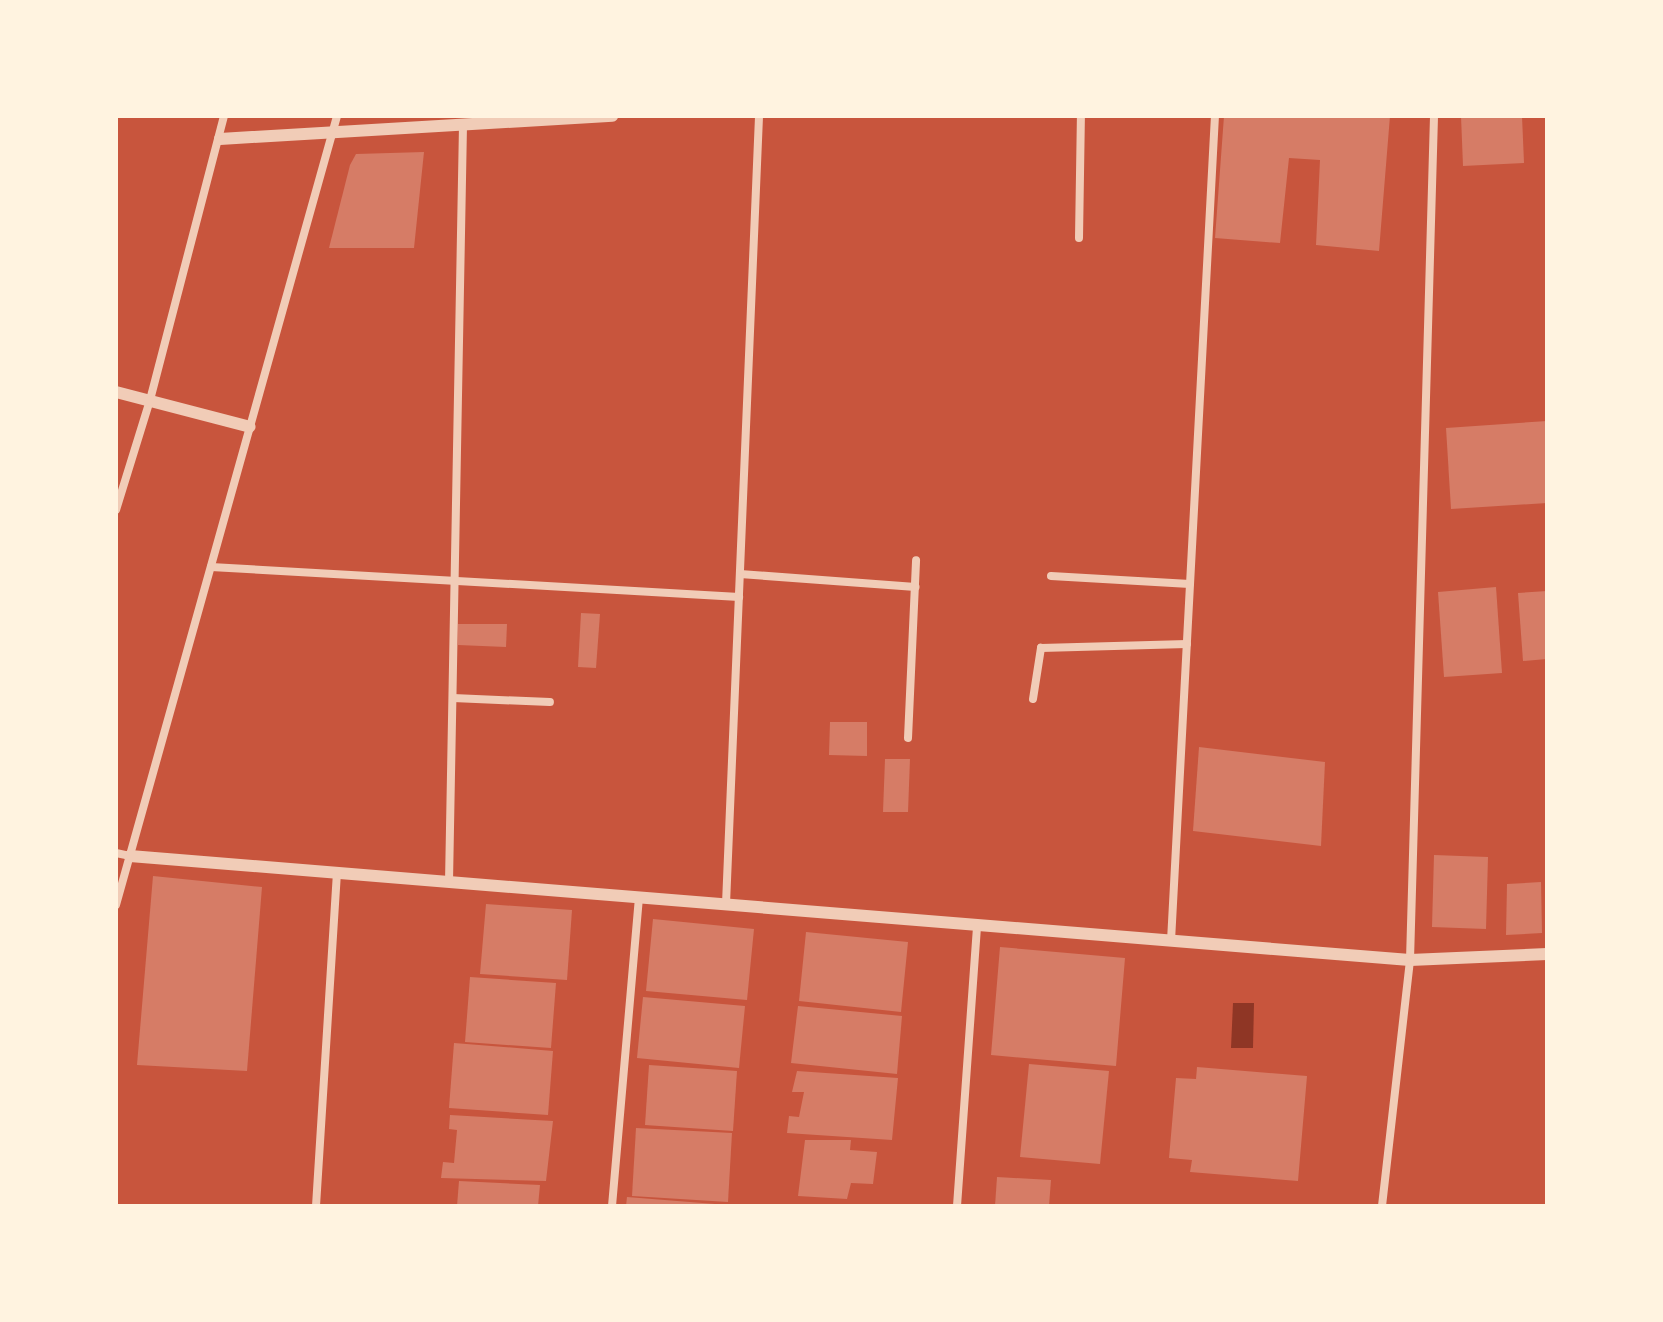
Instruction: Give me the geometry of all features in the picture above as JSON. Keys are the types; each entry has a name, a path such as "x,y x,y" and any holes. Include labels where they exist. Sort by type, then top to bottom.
{"street":[{"path":"116,510 150,400 224,116"},
{"path":"116,905 337,116"},
{"path":"220,139 612,116"},
{"path":"726,904 759,116"},
{"path":"1079,238 1081,116"},
{"path":"1171,941 1215,116"},
{"path":"1382,1206 1410,960 1434,116"},
{"path":"449,882 463,125"},
{"path":"116,392 250,427"},
{"path":"908,738 916,560"},
{"path":"211,567 739,597"},
{"path":"740,574 916,587"},
{"path":"1051,576 1190,584"},
{"path":"1033,699 1041,648 1187,644"},
{"path":"453,698 550,702"},
{"path":"116,853 1410,960 1547,954"},
{"path":"316,1206 337,872"},
{"path":"612,1206 639,897"},
{"path":"957,1206 977,925"}],"shaded area":[{"path":"1233,1003 1254,1003 1253,1048 1231,1048"}],"building":[{"path":"1224,116 1390,116 1379,251 1316,245 1320,160 1289,158 1280,243 1215,238"},
{"path":"1461,116 1522,116 1524,163 1463,166"},
{"path":"424,152 414,248 329,248 350,165 356,154"},
{"path":"1547,421 1547,503 1451,509 1446,428"},
{"path":"1496,587 1502,673 1444,677 1438,592"},
{"path":"1547,591 1547,659 1523,661 1518,593"},
{"path":"581,613 600,614 596,668 578,667"},
{"path":"458,624 507,624 506,647 458,645"},
{"path":"830,722 867,722 867,756 829,755"},
{"path":"1199,747 1325,762 1321,846 1193,831"},
{"path":"885,759 910,759 908,812 883,812"},
{"path":"1434,855 1488,857 1486,929 1432,927"},
{"path":"153,876 262,887 247,1071 137,1065"},
{"path":"1541,882 1542,933 1506,935 1507,884"},
{"path":"486,904 572,910 567,980 480,974"},
{"path":"653,919 754,929 747,1000 646,991"},
{"path":"806,932 908,942 901,1012 799,1001"},
{"path":"1000,947 1125,958 1116,1066 991,1055"},
{"path":"470,977 556,983 551,1048 465,1042"},
{"path":"643,997 745,1006 739,1068 637,1058"},
{"path":"798,1006 902,1016 897,1074 791,1063"},
{"path":"454,1043 553,1051 548,1115 449,1108"},
{"path":"1029,1064 1109,1071 1100,1164 1020,1157"},
{"path":"649,1065 737,1071 733,1131 645,1125"},
{"path":"1197,1067 1307,1076 1298,1181 1190,1172 1192,1160 1169,1158 1176,1078 1196,1079"},
{"path":"797,1071 898,1078 892,1140 787,1133 789,1116 799,1117 804,1092 792,1092"},
{"path":"450,1115 553,1121 546,1181 441,1178 443,1162 454,1163 457,1130 449,1129"},
{"path":"636,1128 732,1133 728,1202 632,1196"},
{"path":"805,1140 851,1140 850,1150 877,1152 873,1184 851,1183 847,1199 798,1196"},
{"path":"997,1177 1051,1180 1049,1206 995,1206"},
{"path":"459,1181 540,1185 538,1206 457,1206"},
{"path":"627,1197 715,1204 715,1206 626,1206"}]}
